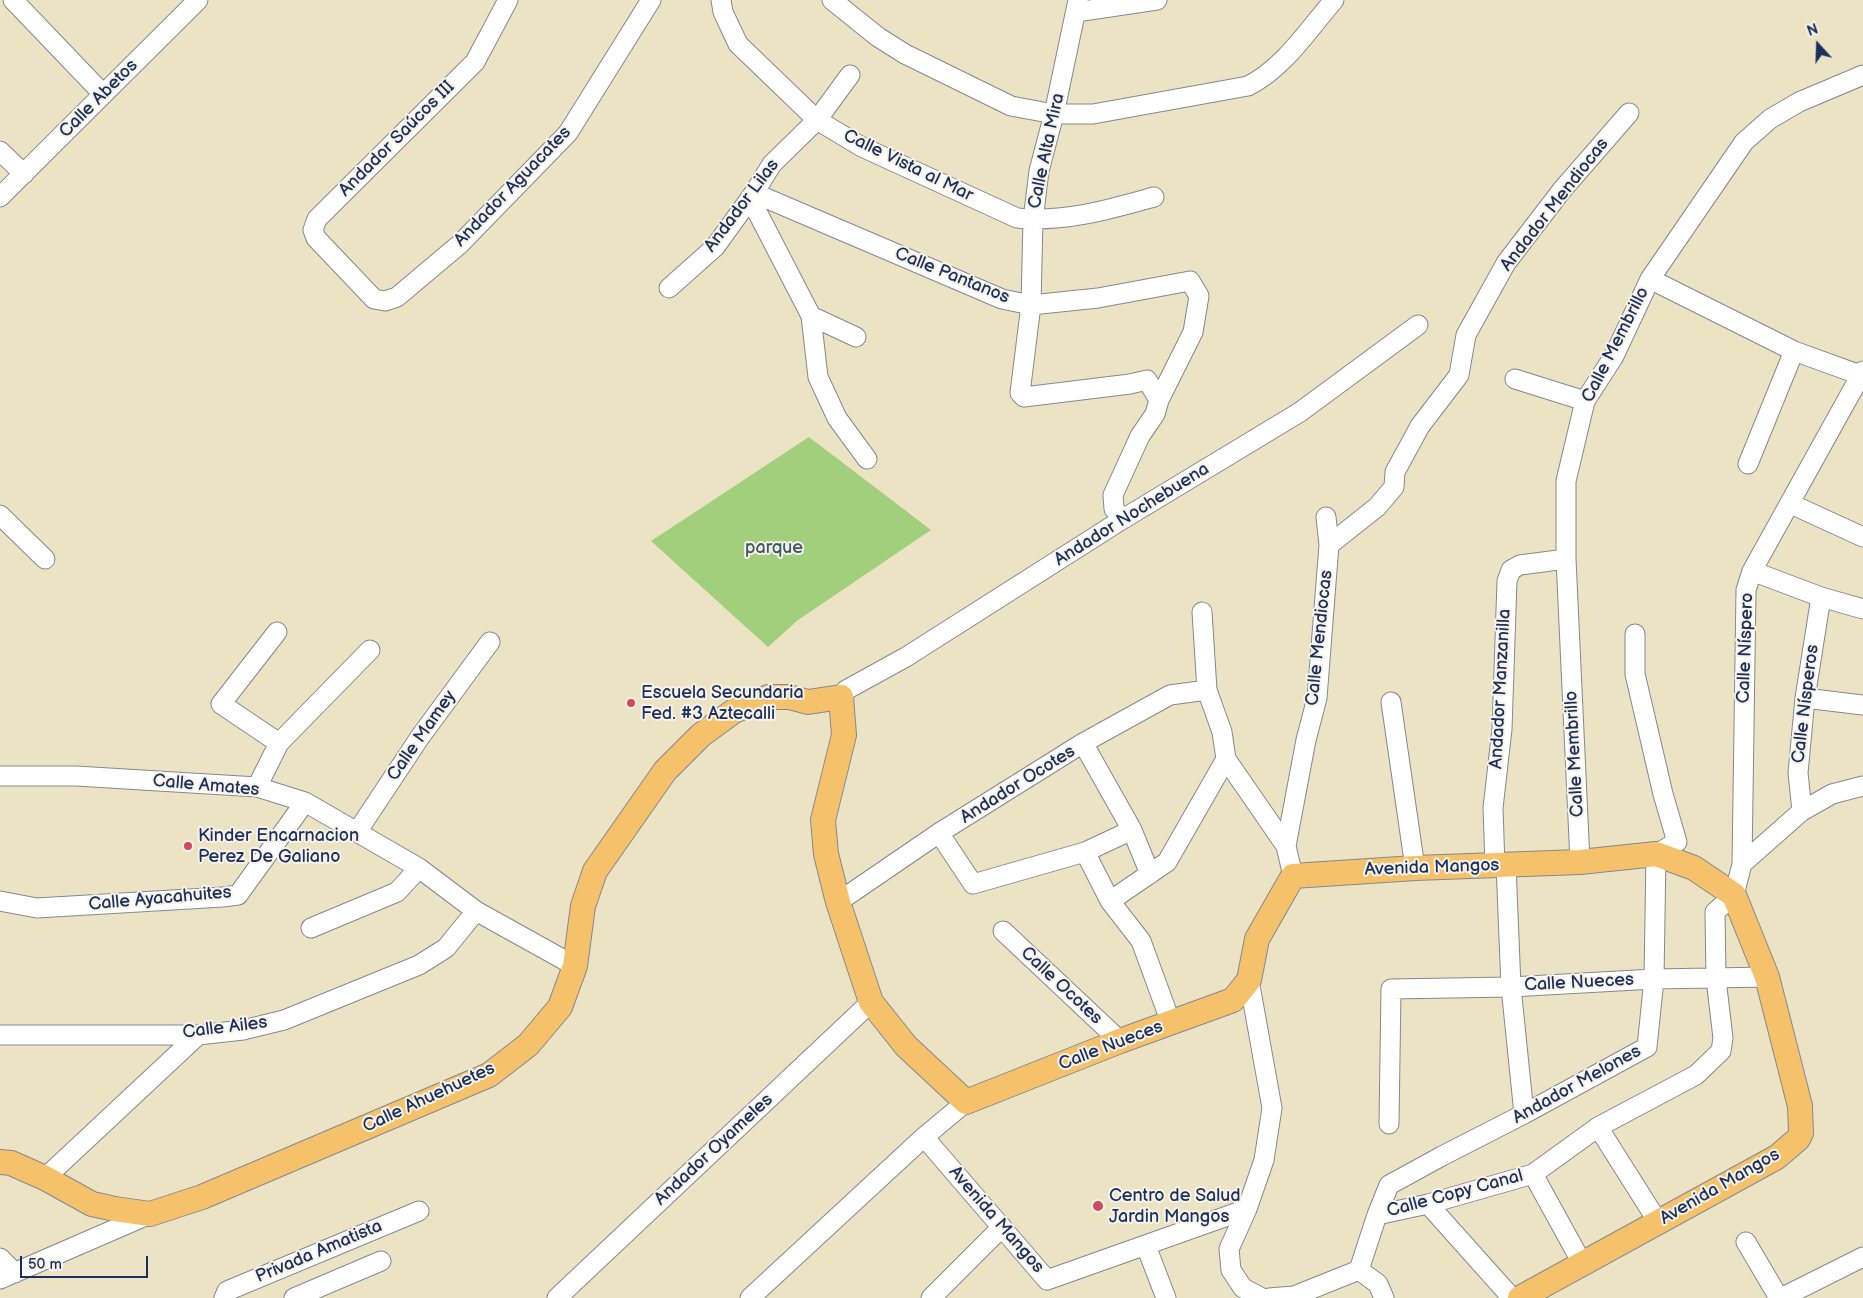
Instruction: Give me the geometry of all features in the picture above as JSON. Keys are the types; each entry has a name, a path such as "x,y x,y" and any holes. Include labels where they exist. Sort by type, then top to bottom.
{"main road":[{"name":"Calle Ahuehuetes","path":"0,1162 11,1163 45,1178 92,1204 150,1214 202,1196 488,1075 528,1045 560,1007 575,966 583,906 594,871 665,771 701,735 734,711 768,697 790,697 808,702 841,697"},
{"path":"841,697 844,735 823,820 826,854 838,902 871,1002 906,1046 966,1102"},
{"name":"Avenida Mangos","path":"1293,876 1415,868 1580,862 1656,854 1694,868 1734,895 1767,977 1800,1106 1801,1133 1798,1139 1778,1157 1520,1298"},
{"path":"1249,980 1257,939 1293,876"},
{"name":"Calle Nueces","path":"966,1102 1120,1041 1233,1000 1249,980"}],"street":[{"path":"13,0 103,94"},
{"name":"Andador Saúcos III","path":"313,230 317,219 475,62 508,0"},
{"name":"Andador Aguacates","path":"313,230 316,238 374,299 385,301 397,297 460,244 568,133 651,0"},
{"name":"Calle Vista al Mar","path":"721,0 723,12 738,44 817,120 871,151 1017,218 1033,220 1096,212 1154,197"},
{"path":"832,0 878,36 905,54 1011,106 1054,114 1093,114 1248,86 1263,78 1278,64 1334,0"},
{"path":"1077,6 1156,0"},
{"name":"Calle Abetos","path":"0,198 103,94 190,2"},
{"name":"Calle Alta Mira","path":"1077,6 1054,114 1039,171 1033,220 1031,305 1020,393 1024,398 1147,380 1159,400"},
{"name":"Andador Lilas","path":"669,288 715,247 752,196 772,164 817,120 850,75"},
{"name":"Calle Membrillo","path":"1580,862 1566,559 1566,481 1585,401 1614,356 1650,279 1744,142 1770,119 1799,102 1863,75"},
{"name":"Andador Mendiocas","path":"1329,545 1377,507 1394,487 1395,472 1420,426 1459,375 1466,335 1506,263 1562,190 1628,113"},
{"path":"0,151 24,174"},
{"path":"752,196 811,316 818,376 837,418 867,459"},
{"name":"Calle Pantanos","path":"752,196 1002,299 1031,305 1098,298 1190,281 1199,296 1192,332 1159,400"},
{"path":"1650,279 1794,351 1862,374"},
{"path":"811,316 856,337"},
{"name":"Andador Nochebuena","path":"841,697 846,690 906,657 1123,519 1300,412 1418,325"},
{"path":"1748,464 1794,351"},
{"name":"Calle Níspero","path":"1734,895 1742,864 1746,590 1752,571 1862,374"},
{"path":"1515,379 1585,401"},
{"path":"1123,519 1114,509 1113,495 1140,436 1155,414 1159,400"},
{"path":"1791,504 1863,537"},
{"path":"0,515 45,559"},
{"name":"Calle Mendiocas","path":"1286,846 1306,740 1317,698 1329,545 1326,518"},
{"name":"Andador Manzanilla","path":"1524,1114 1501,866 1493,808 1502,729 1507,581 1511,570 1520,565 1566,559"},
{"path":"1752,571 1821,597 1863,609"},
{"name":"Calle Nísperos","path":"1802,811 1798,773 1805,698 1821,597"},
{"path":"1202,612 1207,690 1222,732 1226,759 1286,846 1293,876"},
{"path":"277,632 221,704 279,742"},
{"path":"1635,634 1635,674 1663,794 1677,842 1656,854"},
{"name":"Calle Mamey","path":"357,832 420,737 490,642"},
{"path":"257,787 279,742 370,650"},
{"name":"Andador Ocotes","path":"838,902 939,833 1083,743 1170,695 1207,690"},
{"path":"1805,698 1863,705"},
{"path":"1391,702 1415,868"},
{"path":"1083,743 1132,830 1150,874"},
{"path":"1110,901 1167,862 1226,759"},
{"name":"Calle Amates","path":"0,776 76,776 257,787 305,802 419,868 476,911 575,966"},
{"path":"1742,864 1802,811 1832,794 1863,786"},
{"name":"Calle Ayacahuites","path":"0,901 37,908 238,895 305,802"},
{"path":"939,833 973,884 1085,852 1132,830"},
{"path":"1085,852 1110,901 1141,941 1171,1023"},
{"name":"Andador Melones","path":"1359,1270 1376,1215 1389,1185 1647,1047 1654,979 1656,854"},
{"path":"311,928 397,892 419,868"},
{"name":"Calle Copy Canal","path":"1376,1215 1428,1204 1533,1174 1598,1127 1696,1075 1721,1051 1723,1038 1716,979 1715,912 1734,895"},
{"name":"Calle Ailes","path":"0,1035 198,1035 243,1030 284,1020 419,965 446,948 476,911"},
{"name":"Calle Ocotes","path":"1002,931 1120,1041"},
{"name":"Calle Nueces","path":"1388,1124 1391,989 1511,987 1654,979 1767,977"},
{"path":"1249,980 1272,1108 1264,1160 1247,1209 1229,1249 1231,1270 1243,1288 1262,1298"},
{"name":"Andador Oyameles","path":"557,1298 871,1002"},
{"path":"45,1178 198,1035"},
{"path":"750,1298 924,1137 966,1102"},
{"path":"1598,1127 1658,1222"},
{"name":"Avenida Mangos","path":"924,1137 1047,1280 1247,1209"},
{"path":"1533,1174 1582,1264"},
{"path":"1428,1204 1512,1298"},
{"name":"Privada Amatista","path":"224,1298 226,1291 419,1211"},
{"path":"0,1258 8,1276 150,1214"},
{"path":"931,1298 1002,1227"},
{"path":"1746,1242 1780,1298 1863,1257"},
{"path":"1146,1246 1166,1298"},
{"path":"294,1298 381,1261"},
{"path":"1269,1298 1293,1297 1359,1270 1378,1284 1384,1298"}],"green space":[{"name":"parque","path":"809,437 931,530 798,620 768,647 651,541"}],"place":[{"name":"Escuela Secundaria Fed. #3 Aztecalli","path":"631,703"},
{"name":"Kinder Encarnacion Perez De Galiano","path":"188,846"},
{"name":"Centro de Salud Jardin Mangos","path":"1098,1206"}]}
